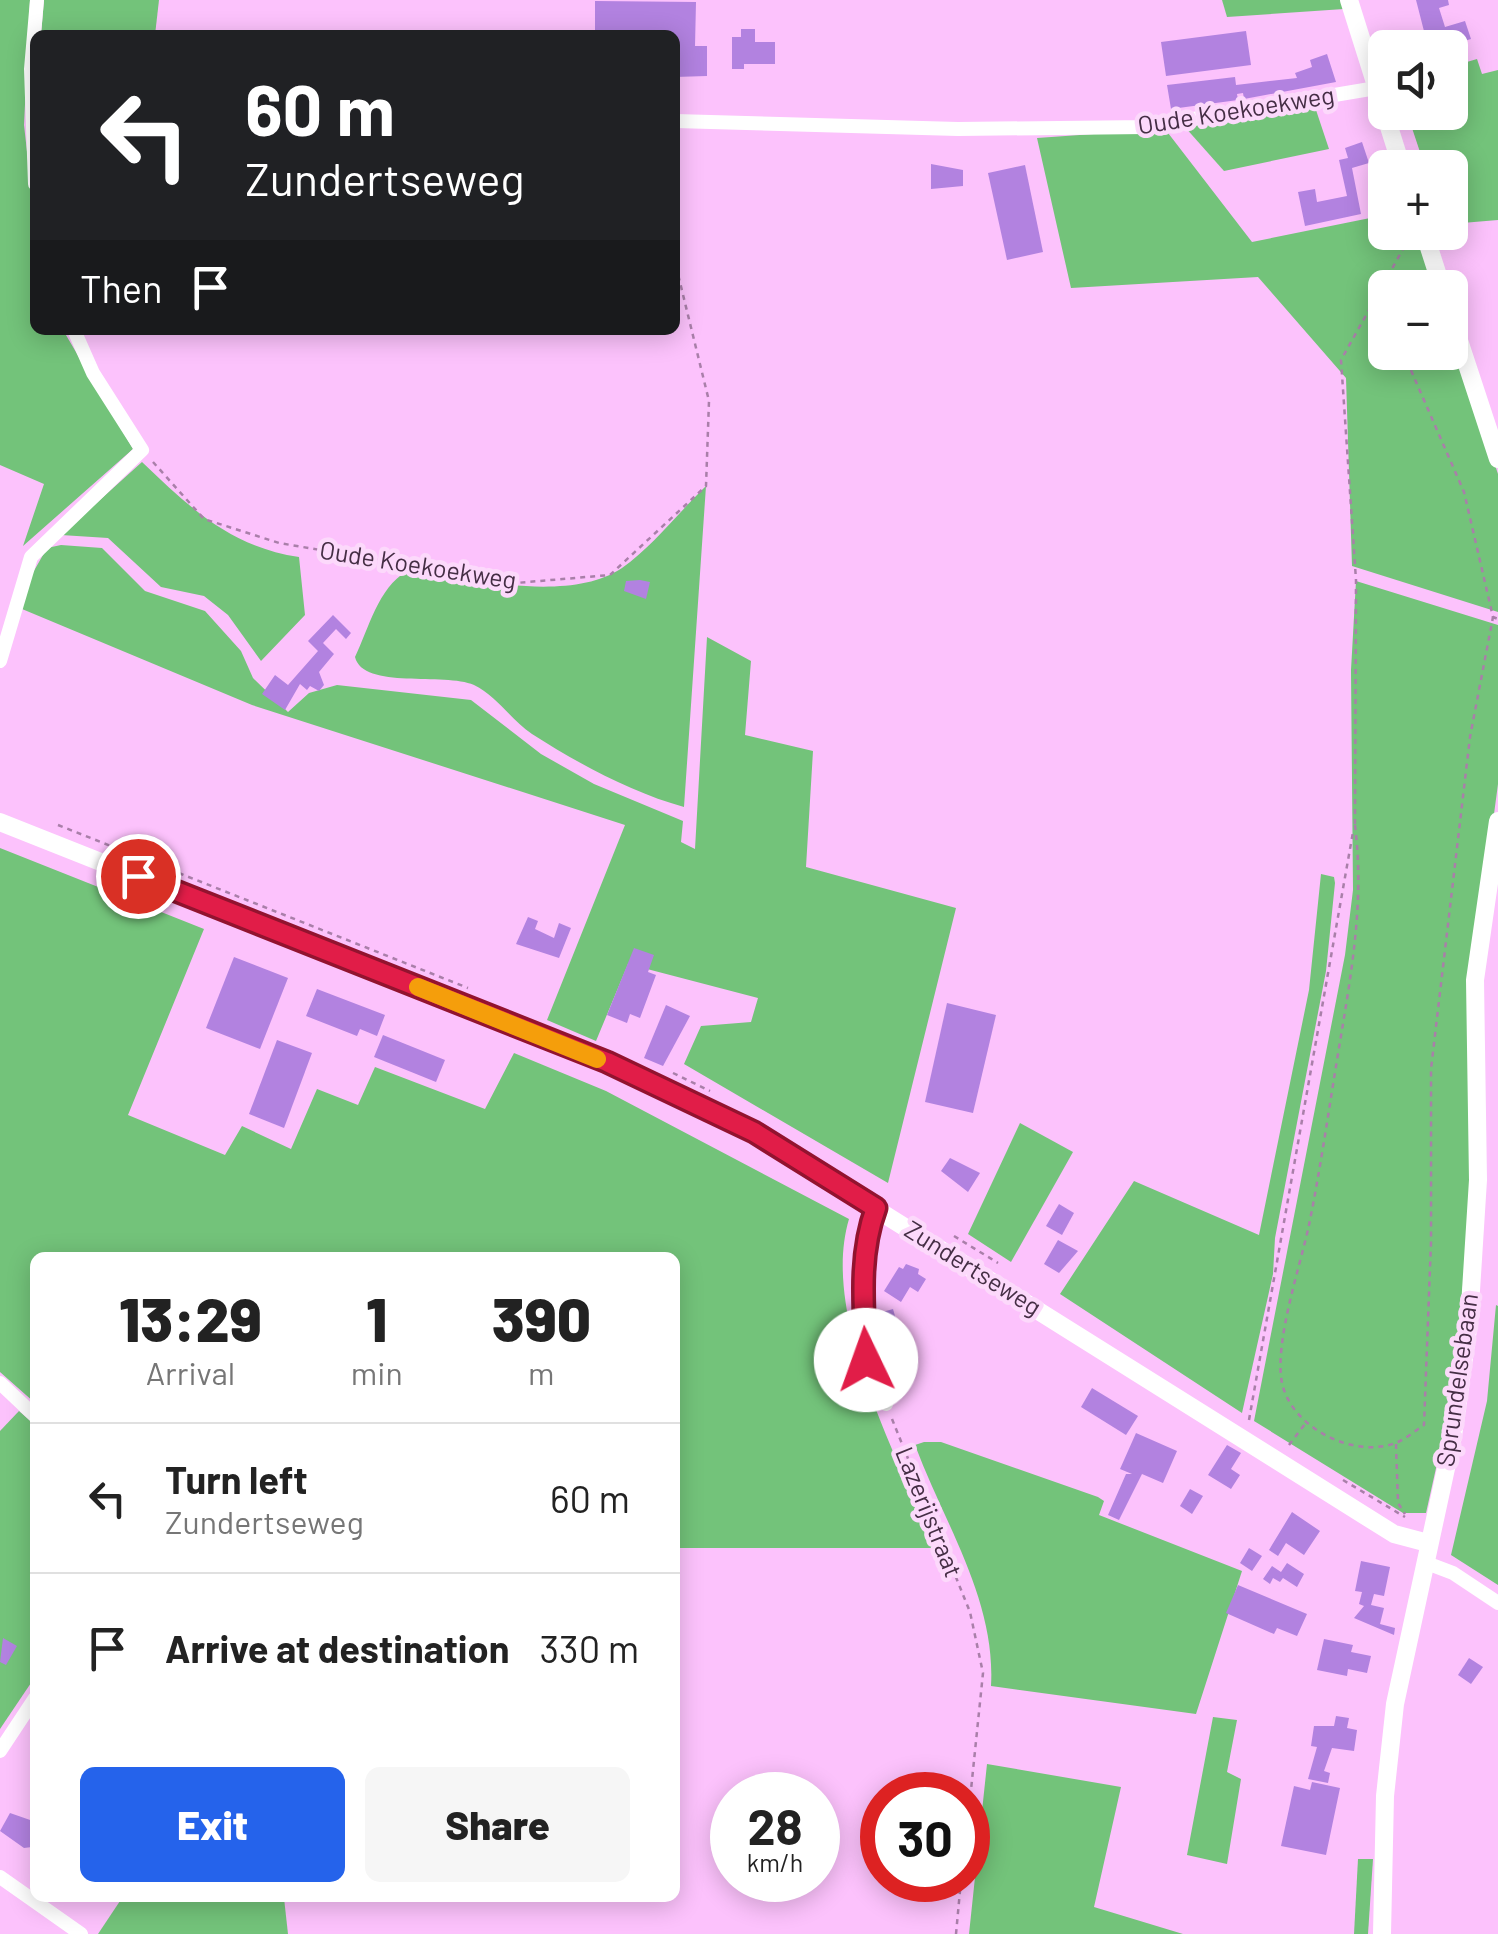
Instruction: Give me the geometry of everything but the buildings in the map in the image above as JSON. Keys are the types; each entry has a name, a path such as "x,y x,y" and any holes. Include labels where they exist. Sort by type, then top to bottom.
{"street":[{"path":"34,30 37,0"},
{"path":"1348,0 1368,63"},
{"name":"Oude Koekoekweg","path":"680,121 958,129 1146,127 1368,89"},
{"path":"0,660 31,557 142,450 92,373 76,335"},
{"path":"1468,368 1498,459"},
{"name":"Zundertseweg","path":"0,822 607,1062 754,1132 1242,1435 1498,1602"},
{"name":"Sprundelsebaan","path":"1382,1934 1385,1796 1395,1704 1453,1436 1468,1322 1478,1180 1475,980 1498,822"},
{"path":"876,1208 867,1233 866,1360 886,1404"},
{"path":"0,1383 30,1411"},
{"path":"0,1751 30,1706"},
{"path":"0,1877 30,1898"},
{"path":"36,1902 81,1934"}],"path":[{"name":"Oude Koekoekweg","path":"142,450 204,520 279,543 516,582 610,575 706,486 709,401 680,282"},
{"path":"1368,312 1341,360 1356,580 1354,825 1362,880 1313,1206 1284,1344 1282,1383 1296,1414 1306,1422 1322,1434 1361,1446 1396,1443 1424,1425 1431,1242 1431,1069 1470,737 1495,618 1464,492 1412,370"},
{"path":"1242,1435 1249,1422 1354,825"},
{"name":"Lazerijstraat","path":"886,1404 970,1612 983,1672 973,1772"},
{"path":"1288,1447 1306,1422"},
{"path":"1396,1443 1398,1503 1407,1518"},
{"path":"956,1934 959,1902"}],"green space":[{"path":"0,0 30,0 24,125 30,178 30,335 66,335 133,449 23,546 44,484 0,465"},
{"path":"44,0 159,0 156,30 41,30"},
{"path":"1222,0 1341,0 1344,9 1227,17"},
{"path":"1477,59 1482,74 1498,70 1498,220 1468,222 1468,150 1419,150 1413,130 1468,130 1468,62"},
{"path":"1315,107 1329,149 1224,171 1184,126"},
{"path":"1165,129 1252,242 1368,218 1368,250 1422,250 1429,270 1368,270 1368,370 1463,370 1498,474 1498,612 1352,566 1346,378 1258,277 1071,288 1037,138"},
{"path":"142,462 195,510 232,535 299,557 305,615 261,661 228,615 204,596 161,587 108,538 61,535"},
{"path":"706,486 684,807 625,785 568,756 524,728 474,685 389,677 361,667 355,657 381,598 407,571 517,586 575,585 600,579 633,559"},
{"path":"47,548 102,548 145,591 205,611 241,651 253,678 288,712 309,693 337,685 471,700 541,754 594,784 683,821 681,842 695,849 707,637 751,661 745,735 813,751 806,867 956,908 888,1183 684,1064 701,1026 751,1022 758,998 628,964 596,1041 547,1020 625,825 252,705 22,609 31,576"},
{"path":"1356,581 1498,625 1498,784 1488,859 1469,1231 1449,1410 1426,1513 1403,1513 1254,1421 1345,955 1353,890 1351,670"},
{"path":"0,848 204,929 128,1115 225,1155 242,1126 291,1149 317,1089 358,1105 375,1067 485,1109 514,1053 606,1091 849,1219 843,1258 845,1299 854,1342 884,1430 934,1548 680,1548 680,1252 30,1252 30,1399 0,1372"},
{"path":"1321,874 1334,877 1335,883 1326,971 1275,1238 1273,1274 1242,1413 1060,1294 1134,1181 1259,1235 1309,990"},
{"path":"1020,1123 1073,1152 1011,1262 968,1234"},
{"path":"1496,1305 1498,1585 1451,1555 1487,1401"},
{"path":"19,1411 30,1421 30,1684 0,1729 0,1431"},
{"path":"941,1442 1098,1497 1104,1501 1099,1515 1242,1571 1196,1714 991,1686 990,1654 977,1593 915,1445"},
{"path":"1213,1717 1237,1720 1227,1772 1241,1779 1227,1864 1187,1855"},
{"path":"987,1764 1121,1787 1094,1907 1183,1934 969,1934 972,1902 990,1902 990,1772 986,1772"},
{"path":"1358,1859 1373,1859 1368,1934 1354,1934"},
{"path":"119,1902 284,1902 288,1934 98,1934"}],"slow traffic":[{"path":"418,987 597,1059"}],"route":[{"path":"138,876 607,1062 754,1132 876,1208 867,1233 864,1261 866,1360"}]}
